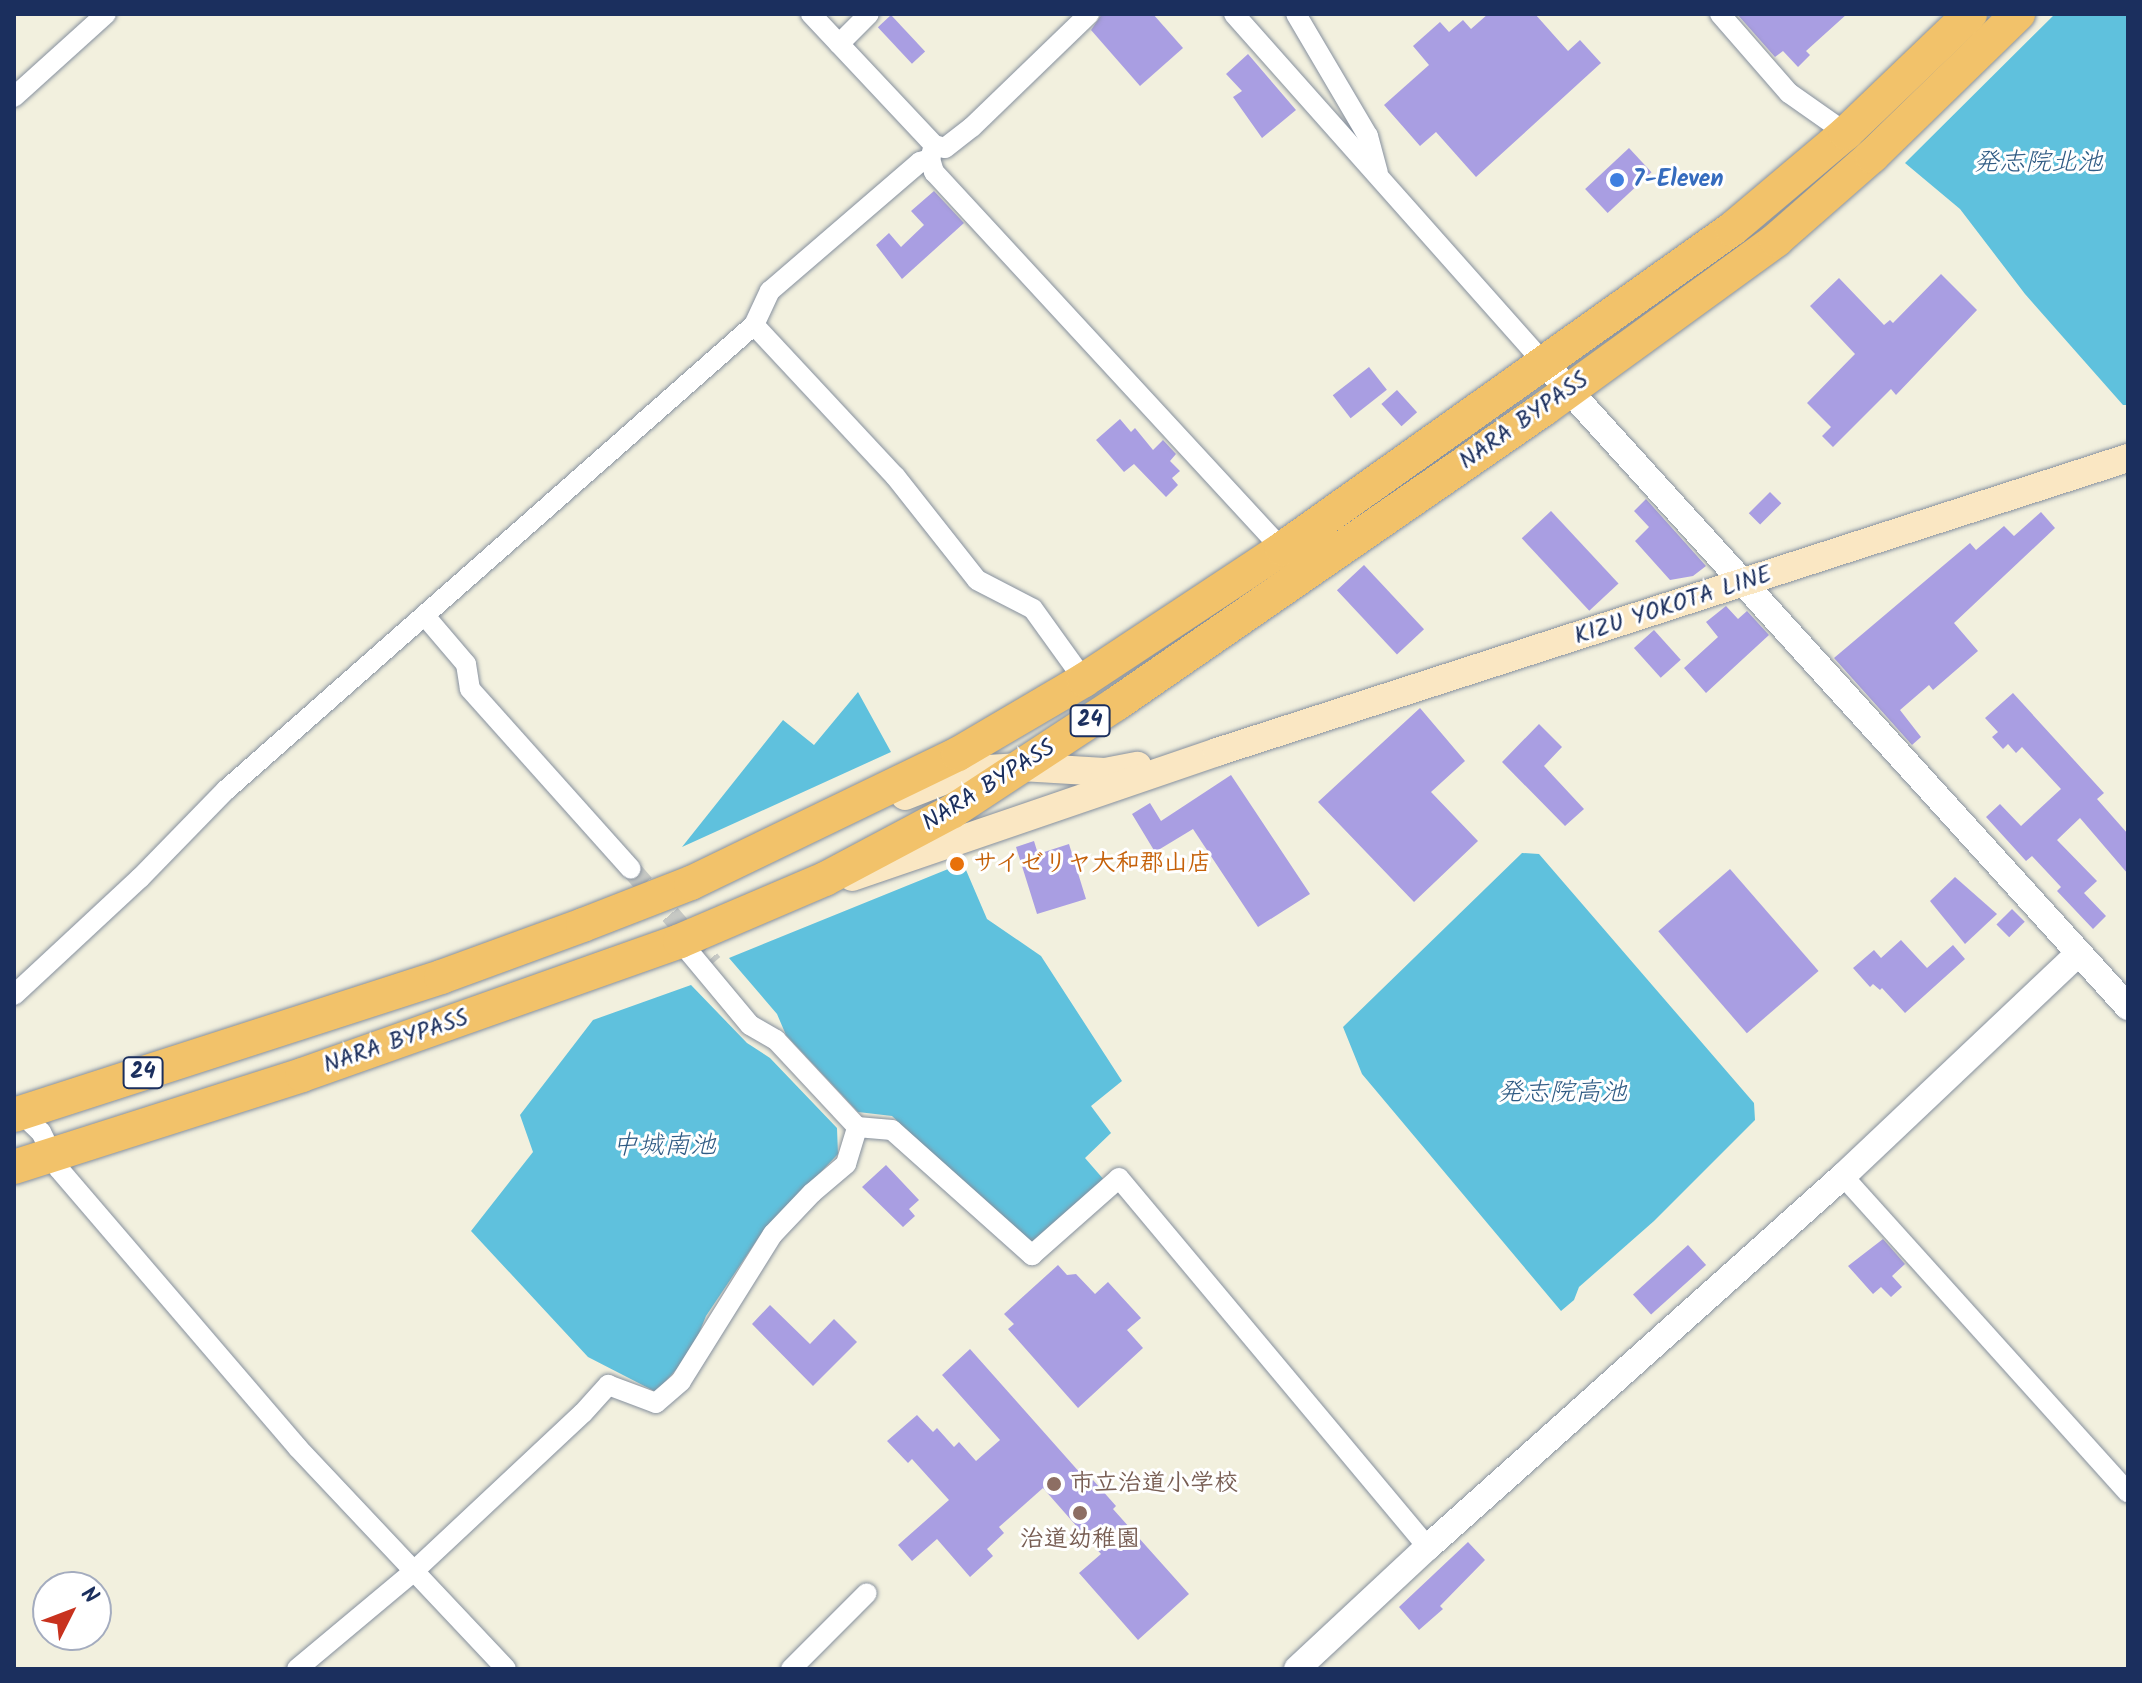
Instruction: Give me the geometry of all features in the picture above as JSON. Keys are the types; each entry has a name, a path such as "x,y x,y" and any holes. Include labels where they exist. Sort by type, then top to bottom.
{"highway":[{"name":"NARA BYPASS","path":"16,1113 441,977 691,883 958,754 1084,680 1282,549 1732,229 1846,133 1970,14"},
{"name":"NARA BYPASS","path":"14,1167 302,1075 680,941 825,879 953,811 1569,391 1789,229 1883,145 2018,14"}],"main road":[{"name":"KIZU YOKOTA LINE","path":"825,879 849,878 1217,752 2128,458"},
{"name":"KIZU YOKOTA LINE","path":"802,831 875,809 971,770 1021,767 1105,772 1217,752"}],"street":[{"path":"14,97 106,14"},
{"path":"811,14 932,152 934,172 1282,549"},
{"path":"839,44 869,14"},
{"path":"14,995 140,878 226,790 285,741 373,656 425,616 754,325 770,291 932,152 945,148 972,127 1089,14"},
{"path":"1234,14 1569,391 2128,1007"},
{"path":"1296,14 1368,136 1378,177"},
{"path":"1720,14 1789,93 1846,133"},
{"path":"754,325 895,476 977,580 1033,609 1084,680"},
{"path":"425,616 466,664 470,689 631,869"},
{"path":"680,941 750,1025 776,1040"},
{"path":"1297,1669 1428,1547 1843,1176 2078,954"},
{"path":"713,964 776,1040 857,1127 892,1130 1032,1255 1119,1178 1428,1547"},
{"path":"16,1113 41,1132 59,1169 298,1448 506,1669"},
{"path":"297,1669 414,1571 583,1413 608,1385 656,1403 681,1381 773,1234 812,1193 846,1164 857,1127"},
{"path":"1843,1176 2128,1493"},
{"path":"791,1669 867,1593"}],"water":[{"name":"発志院北池","path":"2055,14 2128,14 2128,405 2123,405 2025,294 1960,209 1905,163"},
{"path":"858,692 891,752 682,847 783,720 814,745"},
{"name":"発志院高池","path":"1522,853 1539,854 1754,1103 1755,1120 1654,1221 1579,1287 1574,1300 1561,1311 1362,1074 1343,1027"},
{"path":"963,863 987,919 1041,956 1122,1081 1091,1106 1111,1133 1085,1158 1105,1181 1035,1243 1028,1243 892,1116 858,1112 786,1035 777,1014 729,958"},
{"name":"中城南池","path":"691,985 747,1043 770,1058 837,1128 838,1154 759,1237 706,1316 691,1353 656,1392 588,1357 471,1231 533,1152 520,1115 593,1020"}],"building":[{"path":"1102,14 1153,14 1183,48 1140,86 1091,30"},
{"path":"1488,14 1535,14 1568,51 1580,40 1601,63 1476,177 1436,132 1420,146 1384,105 1429,65 1413,46 1440,22 1449,32 1463,20 1471,29"},
{"path":"1737,14 1847,14 1806,51 1810,55 1798,67 1783,51 1775,57"},
{"path":"891,15 925,52 912,64 878,27"},
{"path":"1248,54 1296,110 1262,138 1233,97 1242,91 1226,74"},
{"name":"7-Eleven","path":"1629,148 1652,172 1608,213 1585,189"},
{"path":"934,191 964,223 902,279 876,245 889,233 901,247 924,225 911,211"},
{"path":"1941,274 1977,310 1896,395 1891,389 1833,447 1822,436 1831,427 1807,403 1855,354 1810,306 1839,278 1884,325 1890,320 1893,323"},
{"path":"1369,367 1387,390 1351,418 1333,395"},
{"path":"1397,390 1417,412 1401,426 1381,404"},
{"path":"1120,419 1131,432 1135,428 1153,450 1163,440 1176,454 1170,461 1180,471 1172,478 1178,485 1166,497 1134,464 1124,472 1096,440"},
{"path":"1770,492 1781,503 1760,525 1749,513"},
{"path":"1646,499 1706,566 1693,576 1670,580 1635,541 1649,527 1634,511"},
{"path":"1551,511 1619,583 1589,611 1522,538"},
{"path":"2041,512 2055,528 1954,623 1978,651 1933,690 1929,685 1900,710 1921,737 1912,745 1834,658 1970,543 1976,550 2004,526 2014,536"},
{"path":"1364,565 1424,629 1397,655 1337,590"},
{"path":"1726,606 1738,619 1747,611 1769,635 1706,693 1684,668 1718,637 1706,622"},
{"path":"1654,630 1681,660 1661,678 1634,648"},
{"path":"2013,693 2104,793 2097,799 2128,834 2128,874 2080,818 2057,840 2097,881 2084,893 2106,916 2093,929 2057,891 2061,887 2032,856 2026,861 1986,817 2000,804 2021,826 2061,789 2022,747 2016,753 2008,744 2003,749 1992,737 1998,732 1985,718"},
{"path":"1420,708 1465,761 1431,792 1478,841 1414,902 1318,802"},
{"path":"1539,724 1562,747 1544,766 1584,809 1565,826 1502,762"},
{"path":"1231,775 1310,894 1258,927 1193,829 1155,852 1132,814 1150,803 1161,821"},
{"path":"1034,841 1038,854 1069,844 1086,899 1037,914 1016,847"},
{"path":"1730,869 1819,971 1747,1033 1658,931"},
{"path":"1955,877 1997,914 1965,944 1930,901"},
{"path":"2012,909 2025,922 2009,937 1996,925"},
{"path":"1901,940 1927,968 1953,945 1965,959 1905,1013 1882,988 1880,990 1873,984 1870,987 1853,968 1874,950 1881,958"},
{"path":"886,1165 919,1200 909,1209 915,1216 903,1227 862,1187"},
{"path":"1883,1239 1905,1264 1892,1276 1902,1287 1891,1297 1881,1287 1873,1294 1848,1266"},
{"path":"1688,1245 1706,1265 1651,1315 1633,1295"},
{"path":"1058,1265 1067,1275 1076,1274 1095,1294 1108,1282 1141,1318 1127,1330 1143,1348 1078,1408 1008,1329 1014,1324 1004,1314"},
{"path":"770,1305 810,1344 834,1319 857,1342 813,1386 752,1324"},
{"path":"970,1349 1089,1483 1093,1480 1116,1506 1113,1509 1189,1594 1138,1640 1079,1573 1101,1554 1043,1488 999,1527 1004,1533 987,1549 993,1556 970,1577 937,1539 912,1561 898,1545 949,1500 912,1459 908,1463 887,1441 917,1415 933,1432 937,1428 954,1447 959,1442 976,1461 1000,1440 942,1375"},
{"path":"1468,1542 1485,1560 1440,1606 1443,1609 1419,1630 1399,1607"}],"tunnel":[{"path":"631,869 713,964"}],"place":[{"name":"7-Eleven","path":"1617,180"},
{"name":"サイゼリヤ大和郡山店","path":"957,864"},
{"name":"市立治道小学校","path":"1054,1484"},
{"name":"治道幼稚園","path":"1080,1513"}]}
